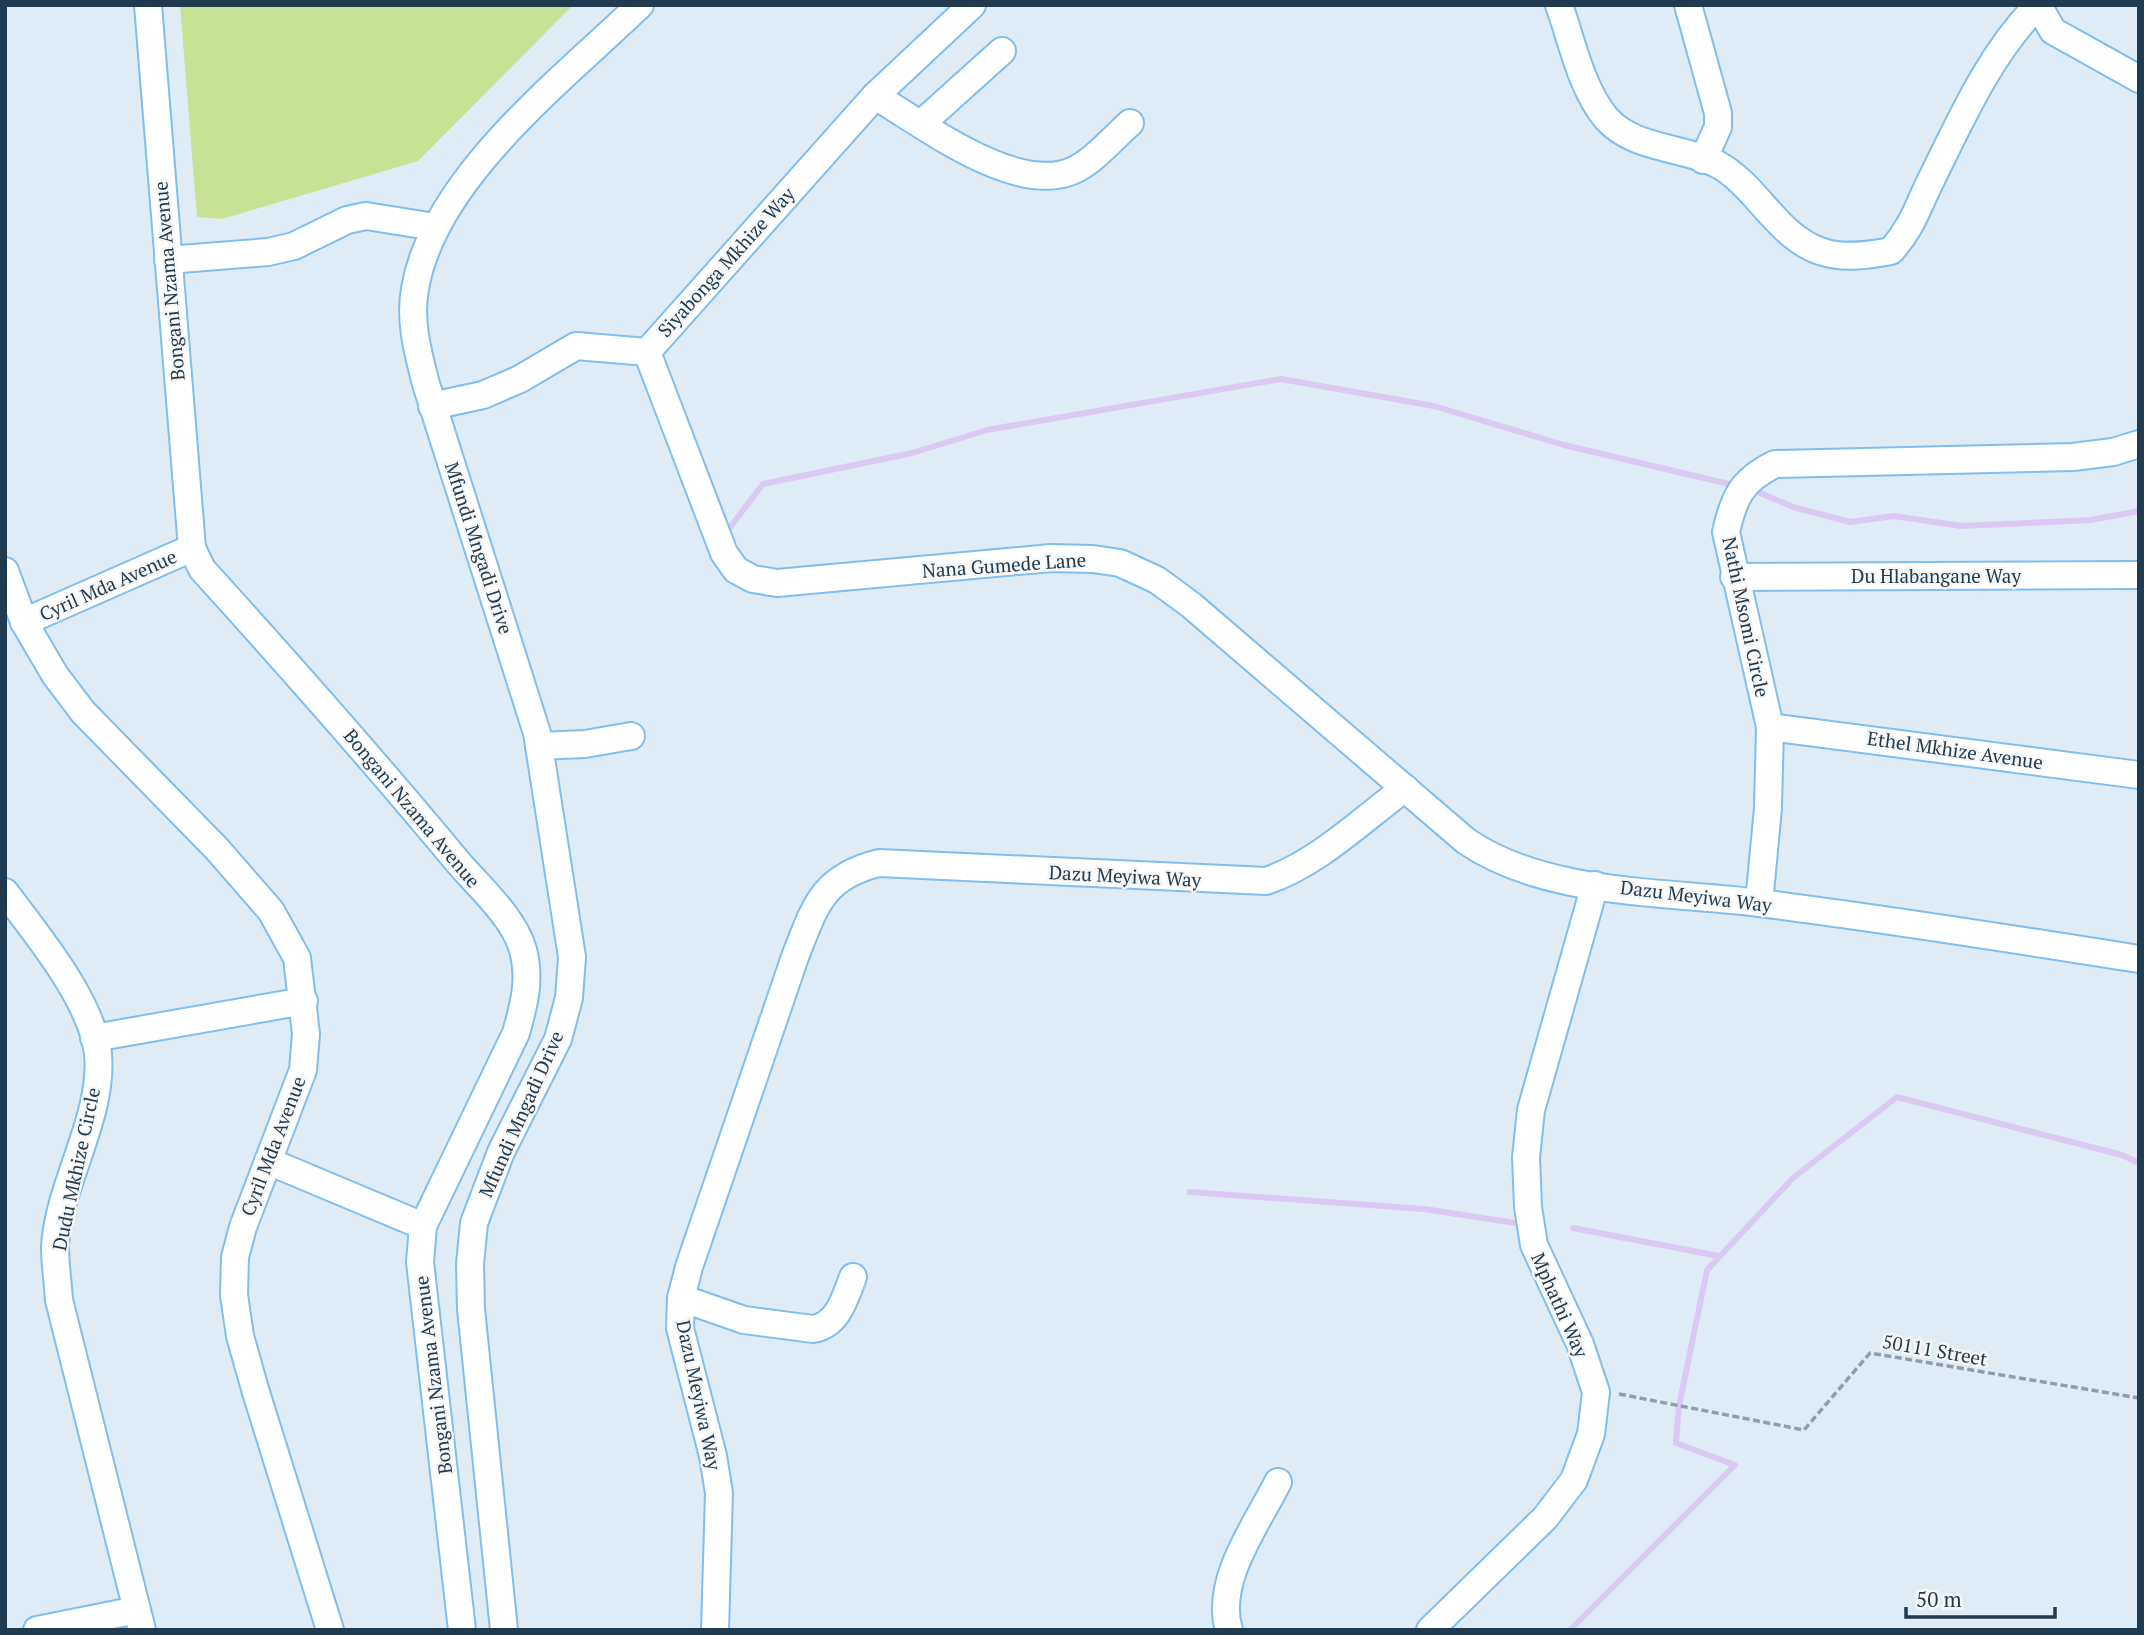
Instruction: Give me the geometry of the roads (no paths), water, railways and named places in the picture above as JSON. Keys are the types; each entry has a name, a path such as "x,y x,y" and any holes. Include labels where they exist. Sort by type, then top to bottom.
{"street":[{"name":"Bongani Nzama Avenue","path":"148,5 192,548 202,569 397,788 507,921 522,947 527,972 526,1001 516,1033 424,1226 420,1262 462,1630"},
{"name":"Mfundi Mngadi Drive","path":"504,1630 471,1309 470,1264 474,1223 487,1184 558,1039 569,998 572,957 538,746 524,686 432,406 413,325 414,290 424,251 460,186 498,142 640,5"},
{"name":"Siyabonga Mkhize Way","path":"736,570 708,516 647,352 875,96 972,5"},
{"path":"1559,5 1591,94 1606,118 1622,132 1645,142 1703,159 1734,174 1803,242 1822,252 1872,255 1891,251 1910,230 1932,177 1994,60 2014,29 2038,5 2053,31 2139,79"},
{"path":"1688,5 1718,113 1718,127 1703,159"},
{"path":"922,123 1002,51"},
{"path":"875,96 977,157 1011,170 1055,175 1073,170 1130,123"},
{"path":"168,260 268,252 294,246 347,219 366,216 435,227"},
{"path":"432,406 483,395 500,388 576,346 647,352"},
{"name":"Nathi Msomi Circle","path":"1759,903 1768,808 1770,727 1726,532 1733,502 1745,484 1775,464 2073,457 2113,452 2139,444"},
{"name":"Cyril Mda Avenue","path":"24,622 192,548"},
{"name":"Nana Gumede Lane","path":"736,570 753,579 777,583 1051,558 1120,563 1157,580 1192,604 1405,788"},
{"name":"Cyril Mda Avenue","path":"5,571 24,622 55,675 83,712 208,839 271,911 297,958 306,1034 303,1070 238,1247 234,1295 240,1336 255,1389 330,1630"},
{"name":"Du Hlabangane Way","path":"1734,576 2139,575"},
{"name":"Ethel Mkhize Avenue","path":"1770,727 2139,775"},
{"path":"538,746 584,744 631,736"},
{"name":"Dazu Meyiwa Way","path":"715,1630 719,1493 713,1456 680,1328 681,1298 693,1254 812,914 829,888 852,870 880,863 907,863 1266,881 1287,874 1309,860 1405,788 1488,856 1526,871 1595,885 1759,903 2139,958"},
{"name":"Mphathi Way","path":"1430,1630 1545,1518 1574,1480 1591,1434 1596,1390 1580,1343 1534,1245 1528,1207 1526,1157 1531,1110 1595,885"},
{"name":"Dudu Mkhize Circle","path":"5,892 65,975 94,1038 98,1054 96,1085 55,1245 59,1300 140,1620"},
{"path":"94,1038 304,1001"},
{"path":"268,1161 424,1226"},
{"path":"681,1298 744,1320 822,1328 837,1313 853,1277"},
{"path":"1230,1630 1226,1618 1226,1595 1235,1569 1278,1482"},
{"path":"37,1630 140,1620"}],"waterway":[{"path":"731,526 763,484 912,453 987,430 1281,379 1434,406 1564,445 1729,484"},
{"path":"1758,492 1793,507 1850,522 1894,516 1961,526 2091,520 2139,511"},
{"path":"1570,1630 1735,1465 1676,1443 1679,1406 1707,1270 1793,1178 1897,1097 2122,1155 2139,1163"},
{"path":"1190,1192 1424,1209 1515,1223"},
{"path":"1573,1228 1719,1256"}]}
